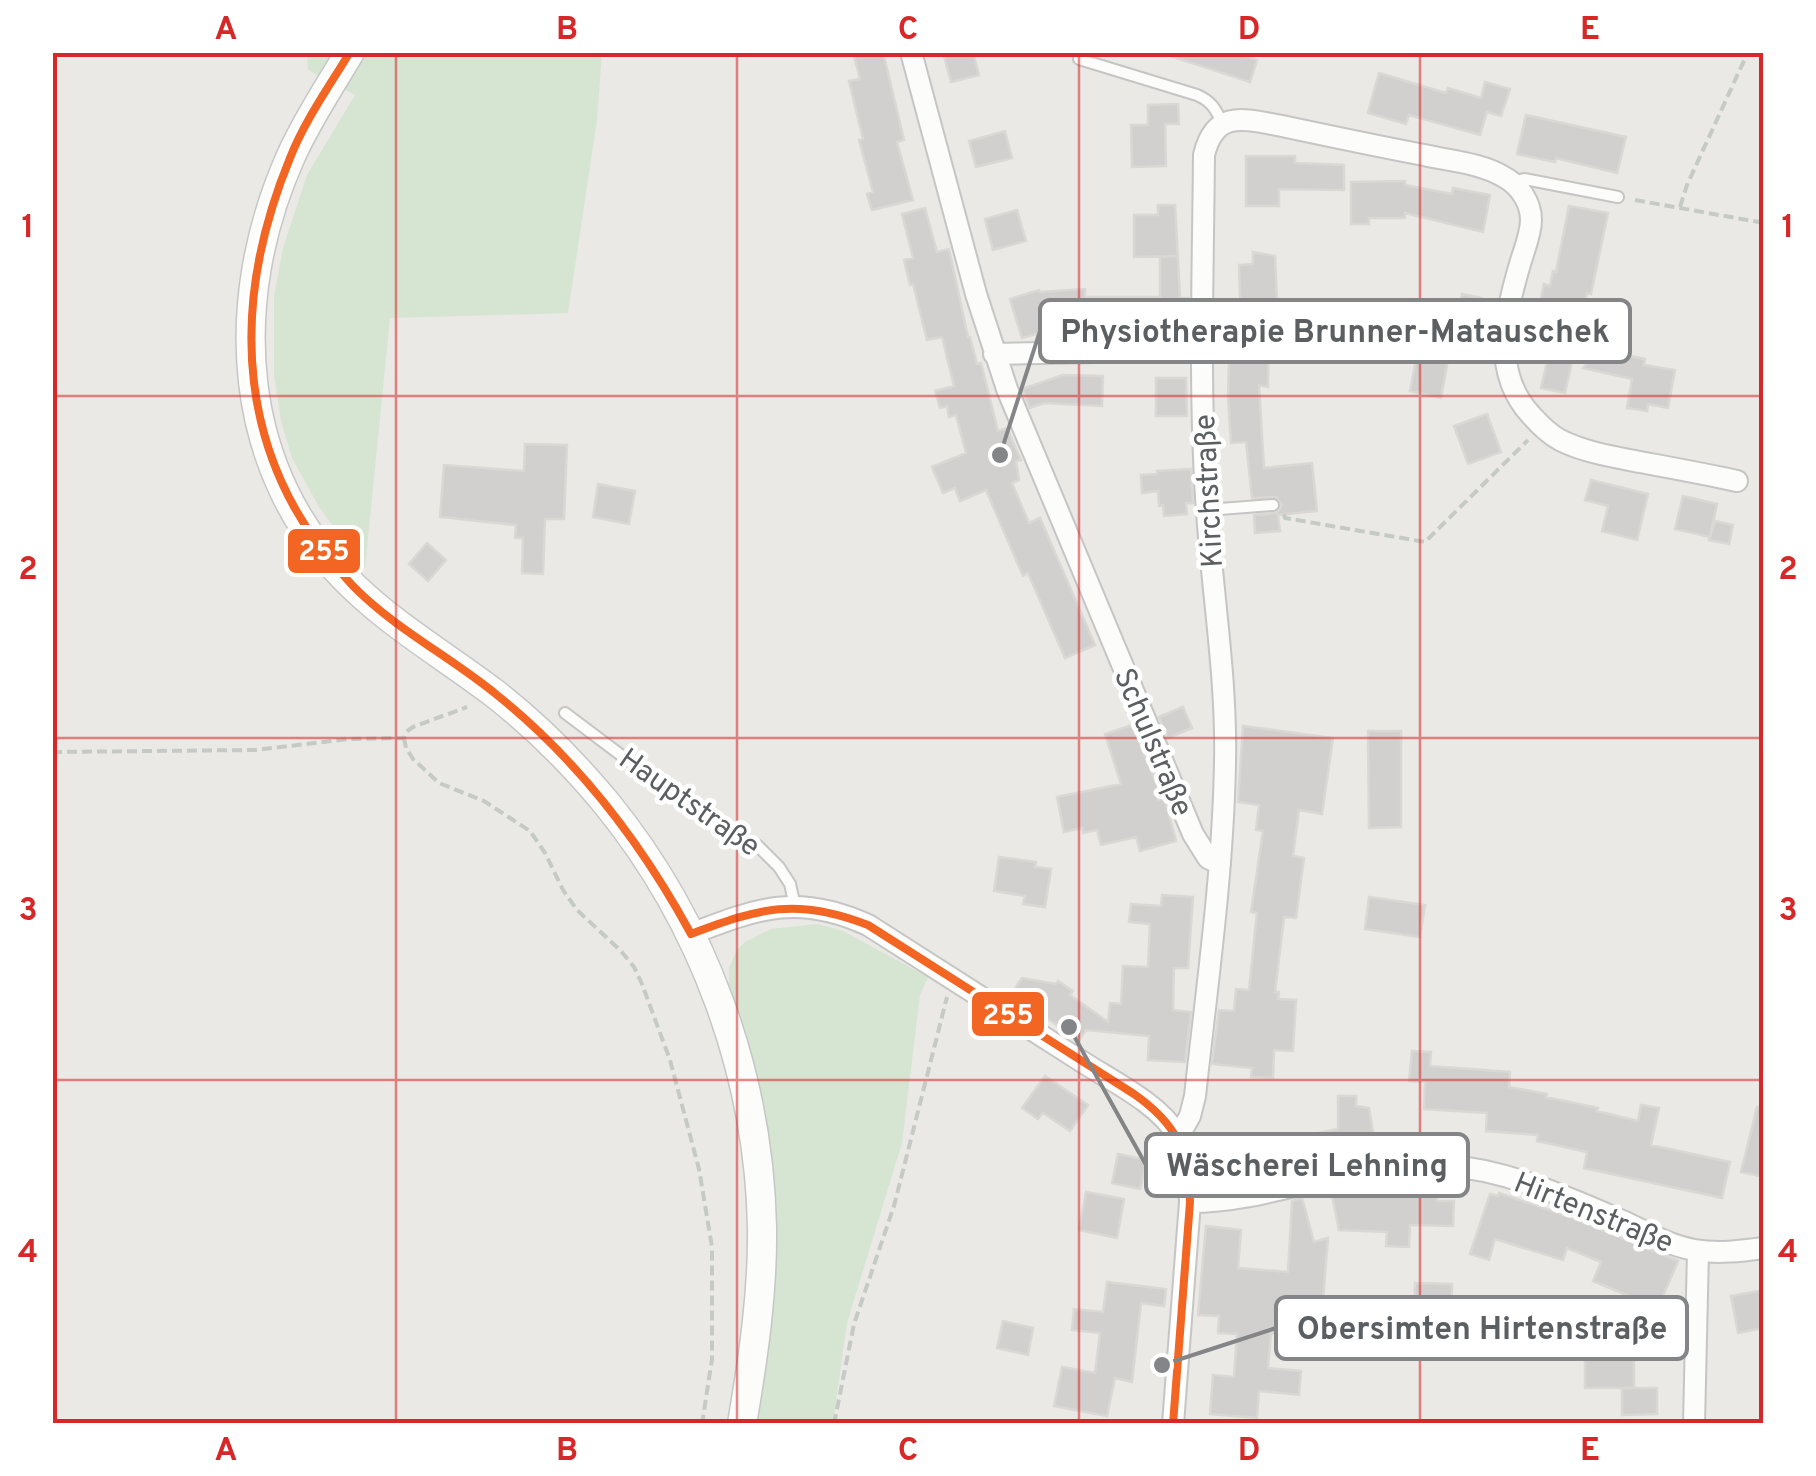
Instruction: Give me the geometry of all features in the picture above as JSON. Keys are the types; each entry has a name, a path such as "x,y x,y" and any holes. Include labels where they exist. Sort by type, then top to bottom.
{"main road":[{"path":"350,52 291,156 265,233 258,264 250,355 259,425 286,496 318,548 354,587 401,627 499,696 606,802 637,844 691,934 712,981 736,1055 759,1178 762,1263 742,1424"}],"street":[{"name":"Schulstraße","path":"910,52 994,354 1193,834 1208,858 1220,864"},
{"path":"1222,123 1271,124 1502,175 1523,194 1532,219 1507,314 1504,354 1508,376 1527,412 1557,438 1610,456 1737,481"},
{"name":"Kirchstraße","path":"1220,864 1225,713 1202,426 1204,155 1207,140 1222,123"},
{"path":"994,354 1203,350"},
{"path":"1178,1137 1190,1116 1195,1096 1220,864"},
{"path":"691,934 772,907 818,908 844,914 868,925 1158,1113 1178,1137 1189,1180 1173,1424"},
{"name":"Hirtenstraße","path":"1190,1202 1243,1198 1366,1170 1411,1164 1446,1165 1520,1180 1674,1245 1698,1251 1764,1248"},
{"path":"1694,1424 1698,1251"}],"lane":[{"path":"1079,59 1208,100 1222,123"},
{"path":"1512,182 1524,179 1618,196"},
{"path":"1206,510 1273,505"},
{"name":"Hauptstraße","path":"565,714 654,780 758,846 780,867 790,884 795,906"}],"path":[{"path":"1680,207 1748,52"},
{"path":"1618,196 1764,223"},
{"path":"1273,505 1284,510 1285,518 1425,542 1542,426"},
{"path":"499,696 413,727 406,732 406,748 413,760 439,783 484,801 530,831 577,910 620,951 642,984 670,1060 699,1169 712,1246 712,1359 702,1424"},
{"path":"52,752 255,750 349,739 404,738"},
{"path":"834,1424 854,1324 894,1206 951,978"}],"green space":[{"path":"307,53 602,53 597,120 568,313 390,318 365,568 319,507 292,458 274,375 274,296 283,248 307,175 355,95 308,70"},
{"path":"817,924 843,931 928,977 920,995 902,1143 847,1323 833,1423 751,1423 766,1130 749,1047 729,985 729,968 745,942 771,929"}],"building":[{"path":"853,52 883,52 904,140 897,142 913,200 872,210 867,194 873,192 849,81 860,79"},
{"path":"943,52 973,52 979,75 951,82"},
{"path":"1171,52 1236,52 1257,60 1250,82 1170,56"},
{"path":"1379,73 1446,93 1448,88 1481,98 1485,82 1510,89 1501,116 1487,112 1480,135 1409,115 1406,124 1368,113"},
{"path":"1178,104 1179,124 1165,124 1166,166 1132,167 1131,125 1148,125 1148,105"},
{"path":"1526,115 1626,137 1617,173 1556,158 1555,162 1517,154"},
{"path":"1005,131 1012,158 976,167 969,141"},
{"path":"1246,156 1295,156 1295,163 1344,165 1344,190 1279,189 1279,206 1246,206"},
{"path":"1405,181 1405,185 1452,194 1453,188 1490,195 1483,232 1405,213 1405,218 1369,218 1369,224 1351,224 1351,182"},
{"path":"1158,205 1175,205 1180,298 1188,298 1186,333 1101,330 1101,326 1050,330 1022,338 1010,299 1039,290 1085,289 1085,297 1160,297 1160,257 1176,256 1134,257 1134,215 1158,215"},
{"path":"1569,206 1608,213 1565,393 1541,388 1555,327 1536,323 1544,284 1550,286 1553,271 1556,272"},
{"path":"925,208 937,252 949,249 968,337 977,364 981,363 998,431 1007,428 1021,460 1016,461 1019,480 1012,483 1029,523 1040,518 1095,645 1065,658 1028,573 1023,576 986,490 960,501 955,488 943,493 932,467 966,453 956,415 949,417 947,406 940,408 935,391 954,386 942,337 927,340 904,260 913,258 902,214"},
{"path":"1017,210 1026,241 993,250 985,219"},
{"path":"1253,252 1275,256 1277,301 1269,301 1268,387 1259,385 1264,468 1312,463 1317,511 1278,515 1280,531 1255,533 1254,515 1277,513 1282,505 1276,497 1252,498 1246,442 1231,443 1230,324 1241,324 1239,265 1253,264"},
{"path":"1462,294 1482,298 1478,316 1458,313"},
{"path":"1429,312 1461,318 1456,344 1451,343 1441,398 1410,391"},
{"path":"1610,338 1631,356 1645,359 1644,365 1675,370 1668,408 1648,404 1647,411 1627,408 1632,379 1583,368"},
{"path":"1063,375 1103,376 1102,406 1044,403 1030,408 1022,389"},
{"path":"1156,378 1186,378 1187,416 1156,416"},
{"path":"1487,414 1501,452 1468,464 1454,426"},
{"path":"525,444 567,445 564,519 545,519 543,574 522,573 523,538 515,538 516,525 440,517 444,465 524,471"},
{"path":"1191,469 1193,503 1186,503 1187,514 1164,516 1158,491 1142,493 1141,475"},
{"path":"1591,480 1648,494 1637,540 1602,531 1608,506 1585,500"},
{"path":"598,484 635,491 629,524 593,517"},
{"path":"1683,496 1717,504 1710,537 1675,529"},
{"path":"1715,521 1733,525 1729,544 1709,540"},
{"path":"427,543 446,560 428,581 409,564"},
{"path":"1183,707 1192,728 1168,738 1159,717"},
{"path":"1132,725 1157,785 1158,800 1163,798 1167,807 1176,841 1140,851 1136,837 1101,845 1097,830 1064,832 1057,797 1121,784 1105,734"},
{"path":"1243,726 1333,738 1322,814 1299,810 1293,856 1304,858 1296,918 1284,917 1275,992 1279,992 1278,999 1296,1000 1293,1051 1274,1050 1273,1078 1251,1077 1252,1068 1212,1064 1219,1010 1234,1011 1236,989 1249,990 1257,913 1251,912 1263,831 1256,830 1259,805 1238,802"},
{"path":"1368,731 1401,731 1401,827 1369,828"},
{"path":"999,857 1036,862 1035,867 1051,869 1045,907 1023,904 1025,896 994,891"},
{"path":"1162,895 1193,897 1188,968 1174,968 1173,1010 1191,1012 1185,1062 1148,1060 1149,1036 1086,1030 1079,1040 1011,994 1022,978 1056,984 1058,981 1073,991 1070,995 1108,1022 1110,1003 1121,1004 1123,966 1148,967 1150,924 1129,922 1131,904 1161,906"},
{"path":"1369,897 1425,905 1420,937 1365,929"},
{"path":"1412,1051 1431,1052 1430,1066 1510,1072 1509,1087 1638,1121 1641,1105 1659,1108 1651,1145 1730,1162 1722,1198 1584,1168 1587,1152 1537,1141 1538,1135 1486,1131 1487,1113 1424,1109 1425,1082 1409,1081"},
{"path":"1045,1076 1088,1105 1070,1131 1043,1113 1038,1119 1022,1108"},
{"path":"1338,1096 1356,1096 1356,1106 1369,1108 1376,1150 1343,1157 1342,1152 1324,1155 1319,1133 1338,1129"},
{"path":"1757,1107 1764,1107 1764,1177 1741,1172"},
{"path":"1118,1154 1147,1160 1140,1189 1112,1183"},
{"path":"1086,1192 1124,1199 1117,1238 1079,1230"},
{"path":"1499,1193 1678,1261 1658,1308 1593,1281 1601,1262 1567,1248 1563,1260 1495,1239 1489,1260 1470,1254 1490,1194"},
{"path":"1332,1195 1437,1195 1437,1201 1454,1201 1453,1226 1410,1225 1409,1247 1386,1246 1387,1232 1339,1230"},
{"path":"1302,1198 1314,1242 1328,1238 1320,1337 1271,1333 1268,1368 1301,1371 1299,1395 1259,1391 1257,1418 1210,1414 1213,1375 1234,1377 1237,1334 1218,1333 1219,1316 1198,1315 1206,1226 1241,1230 1238,1268 1288,1272 1292,1201"},
{"path":"1107,1282 1166,1289 1164,1306 1141,1303 1132,1382 1115,1378 1107,1416 1054,1406 1062,1367 1095,1373 1100,1333 1072,1330 1074,1309 1103,1312"},
{"path":"1415,1283 1452,1284 1451,1319 1414,1317"},
{"path":"1764,1290 1764,1328 1738,1333 1731,1296"},
{"path":"1003,1321 1033,1328 1028,1355 997,1348"},
{"path":"1585,1342 1634,1342 1634,1388 1585,1388"},
{"path":"1622,1388 1657,1388 1657,1414 1622,1415"}],"transit line":[{"name":"255","path":"350,52 290,158 270,215 257,271 252,327 254,382 265,436 285,488 314,538 353,586 387,616 497,695 581,775 629,835 691,934"},
{"name":"255","path":"691,934 779,909 820,911 868,925 1134,1094 1161,1116 1183,1153 1190,1202 1173,1424"}],"place":[{"name":"Physiotherapie Brunner-Matauschek","path":"1000,455"},
{"name":"Wäscherei Lehning","path":"1069,1027"},
{"name":"Obersimten Hirtenstraße","path":"1162,1365"}]}
